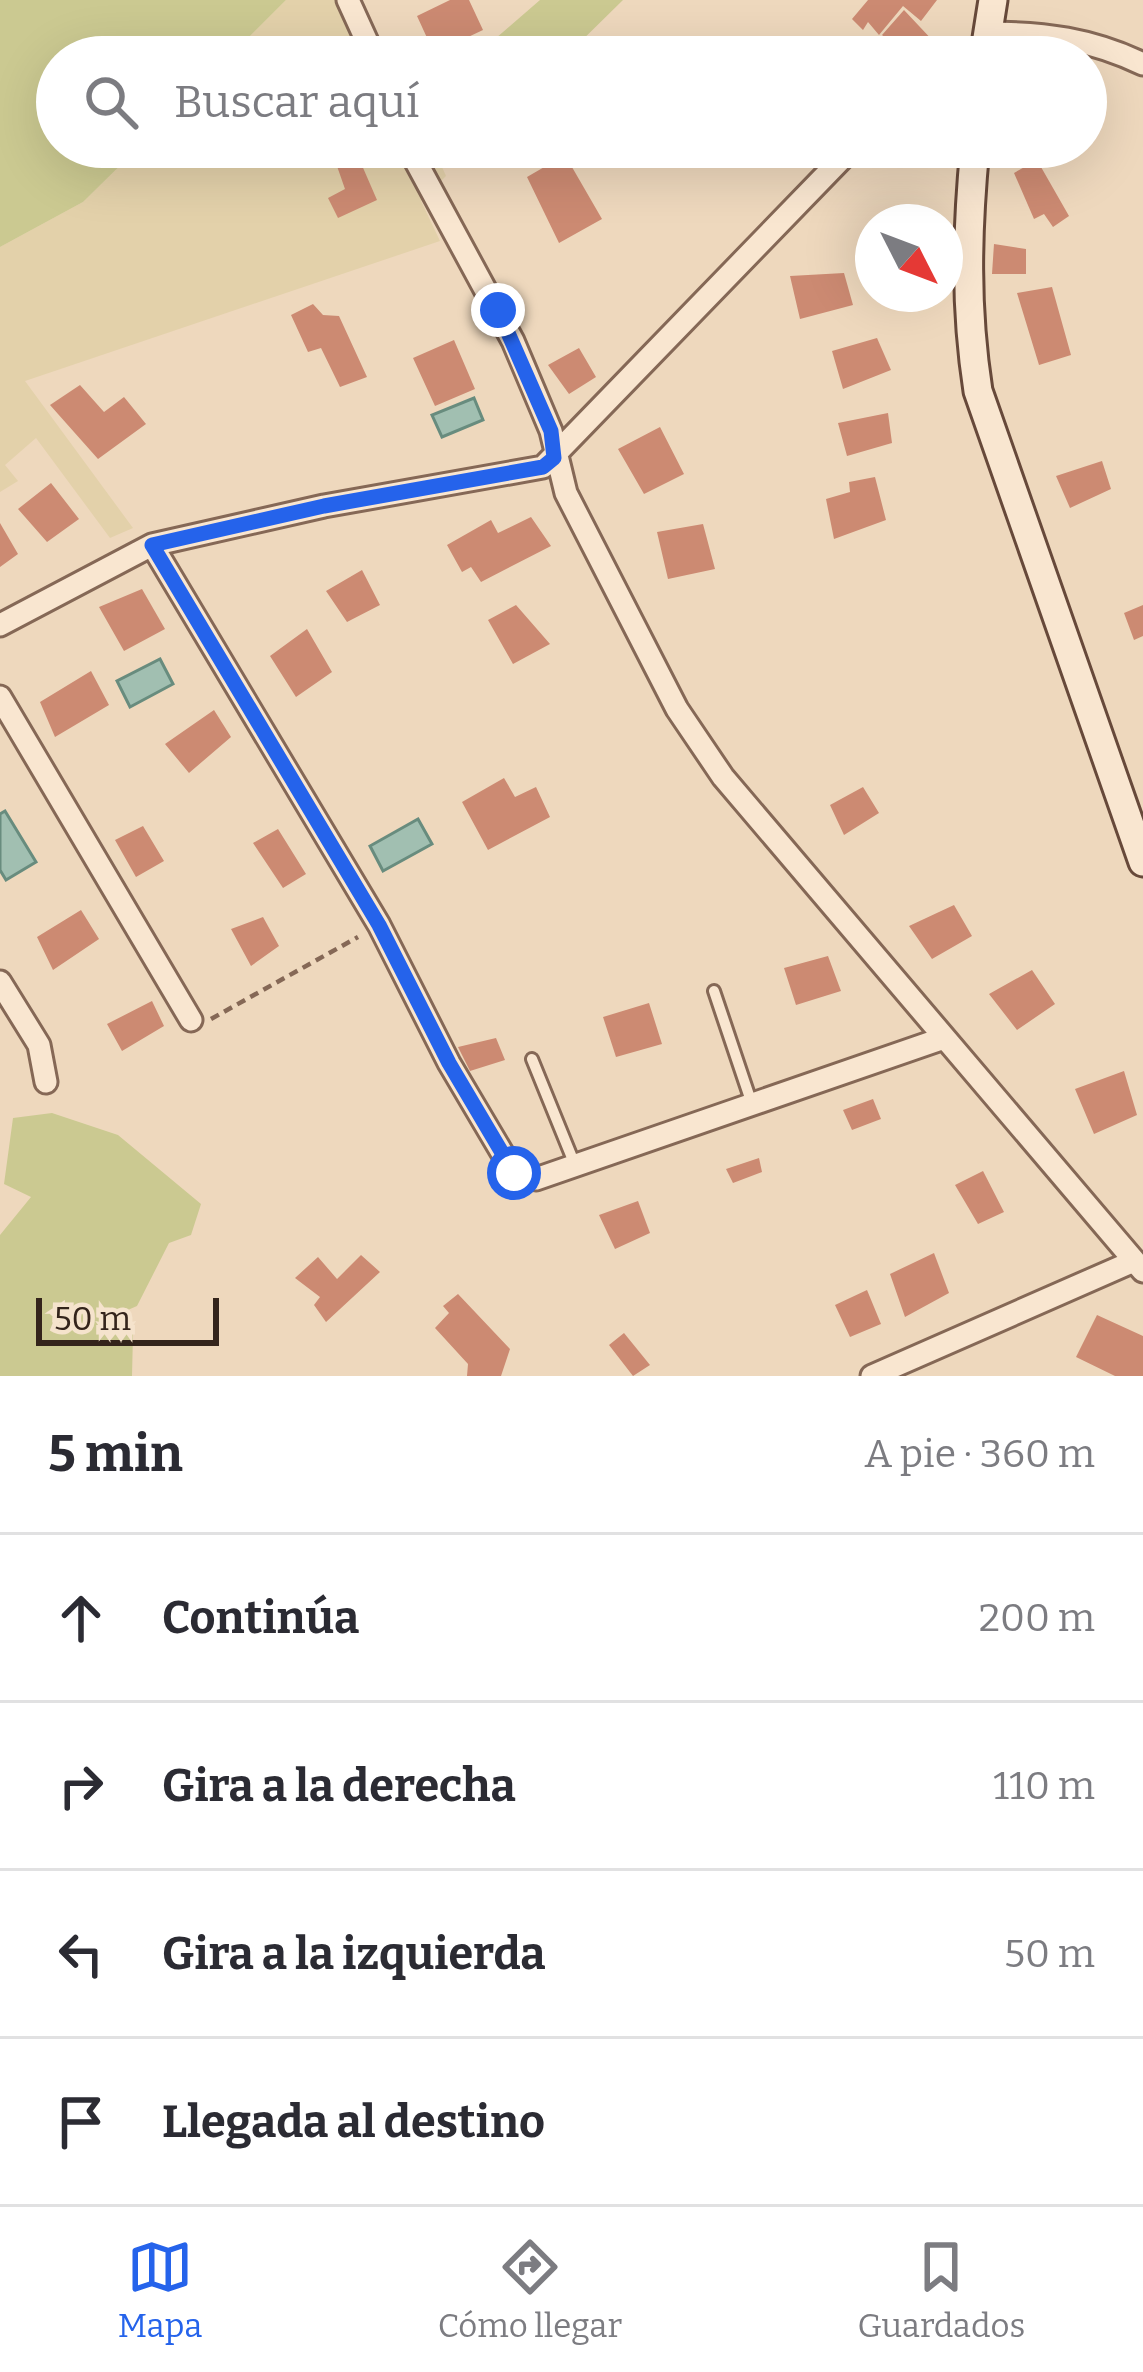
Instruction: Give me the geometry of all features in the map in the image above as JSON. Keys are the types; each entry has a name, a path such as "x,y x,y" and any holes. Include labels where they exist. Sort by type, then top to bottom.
{"street":[{"path":"348,0 364,36"},
{"path":"987,36 993,0"},
{"path":"1107,47 1143,64"},
{"path":"419,168 513,341 551,431 566,493 677,709 723,777 1138,1266 872,1376"},
{"path":"0,625 152,545 324,506 524,475 554,458 834,168"},
{"path":"974,168 966,265 967,318 978,391 1143,862"},
{"path":"152,545 379,925 505,1163 525,1178 575,1166 941,1039"},
{"path":"0,697 191,1020"},
{"path":"0,982 39,1045 46,1082"}],"lane":[{"path":"714,991 752,1104"},
{"path":"532,1059 575,1166"}],"path":[{"path":"191,1020 213,1019 379,925"}],"shaded area":[{"path":"0,0 286,0 250,36 36,36 36,168 118,168 83,202 0,247"},
{"path":"286,0 336,0 354,36 250,36"},
{"path":"540,0 623,0 586,36 498,36"},
{"path":"118,168 442,168 446,176 421,201 440,241 25,381 133,528 110,538 36,438 5,465 18,481 0,492 0,247 83,202"},
{"path":"474,398 483,420 442,437 432,415"},
{"path":"160,659 173,684 130,707 117,681"},
{"path":"5,811 36,862 6,880 0,870 0,814"},
{"path":"418,819 432,844 383,871 370,846"},
{"path":"52,1113 118,1135 201,1204 191,1235 169,1243 137,1306 114,1316 133,1334 132,1376 0,1376 0,1235 31,1197 4,1184 13,1118"}],"building":[{"path":"450,0 469,0 483,30 470,36 426,36 417,16"},
{"path":"868,0 937,0 921,21 903,6 879,35 868,22 863,30 852,19"},
{"path":"904,10 928,36 883,36"},
{"path":"338,168 363,168 377,200 338,218 328,198 345,189"},
{"path":"543,168 573,168 602,219 559,243 527,177"},
{"path":"1042,168 1069,216 1053,227 1044,214 1034,219 1014,173"},
{"path":"994,244 1026,249 1026,274 992,274"},
{"path":"844,273 853,305 800,319 790,276"},
{"path":"1052,287 1071,355 1039,365 1017,293"},
{"path":"313,304 323,315 339,316 367,377 340,387 321,348 308,352 291,315"},
{"path":"877,338 891,370 843,389 832,351"},
{"path":"454,340 475,389 435,406 413,358"},
{"path":"579,348 596,377 569,394 548,365"},
{"path":"80,385 104,412 124,397 146,424 98,459 50,405"},
{"path":"888,413 892,443 847,456 838,423"},
{"path":"660,427 684,474 644,494 618,449"},
{"path":"1102,461 1111,489 1070,508 1056,476"},
{"path":"875,477 886,520 834,539 826,499 850,492 849,482"},
{"path":"51,483 79,519 47,542 18,509"},
{"path":"531,517 551,546 481,582 471,567 462,572 447,545 491,520 498,533"},
{"path":"0,523 18,554 0,567"},
{"path":"703,524 715,569 668,579 657,532"},
{"path":"362,570 380,605 347,622 326,591"},
{"path":"142,589 165,629 124,651 99,607"},
{"path":"516,605 550,644 513,664 488,620"},
{"path":"1143,605 1143,636 1134,640 1124,613"},
{"path":"307,629 332,672 296,697 270,656"},
{"path":"91,671 109,705 55,737 40,702"},
{"path":"214,710 231,737 189,773 165,744"},
{"path":"504,778 515,797 536,787 550,817 488,850 462,802"},
{"path":"863,787 879,813 844,835 830,805"},
{"path":"143,826 164,861 136,877 115,840"},
{"path":"278,829 306,874 283,888 253,843"},
{"path":"954,905 972,936 932,959 909,926"},
{"path":"81,910 99,939 53,970 37,937"},
{"path":"263,917 279,946 251,966 231,929"},
{"path":"828,956 841,991 796,1005 784,968"},
{"path":"1032,970 1055,1004 1017,1030 989,994"},
{"path":"152,1001 164,1026 122,1051 107,1024"},
{"path":"649,1003 662,1044 616,1057 603,1017"},
{"path":"496,1038 505,1060 470,1071 458,1047"},
{"path":"1124,1071 1137,1115 1094,1134 1075,1089"},
{"path":"873,1099 881,1119 852,1130 843,1110"},
{"path":"759,1158 762,1172 733,1183 726,1169"},
{"path":"983,1171 1004,1212 978,1224 955,1185"},
{"path":"638,1201 650,1233 615,1249 599,1215"},
{"path":"934,1253 949,1293 905,1317 890,1274"},
{"path":"361,1255 380,1272 326,1322 314,1305 320,1297 295,1278 318,1257 337,1279"},
{"path":"867,1290 881,1324 850,1337 835,1305"},
{"path":"458,1294 510,1349 501,1376 467,1376 468,1364 435,1328 449,1313 443,1306"},
{"path":"1097,1315 1143,1336 1143,1376 1115,1376 1076,1357"},
{"path":"624,1333 650,1365 633,1376 609,1345"}],"route":[{"path":"498,310 551,431 554,458 543,467 524,475 324,506 152,545 379,925 449,1063 514,1173"}]}
